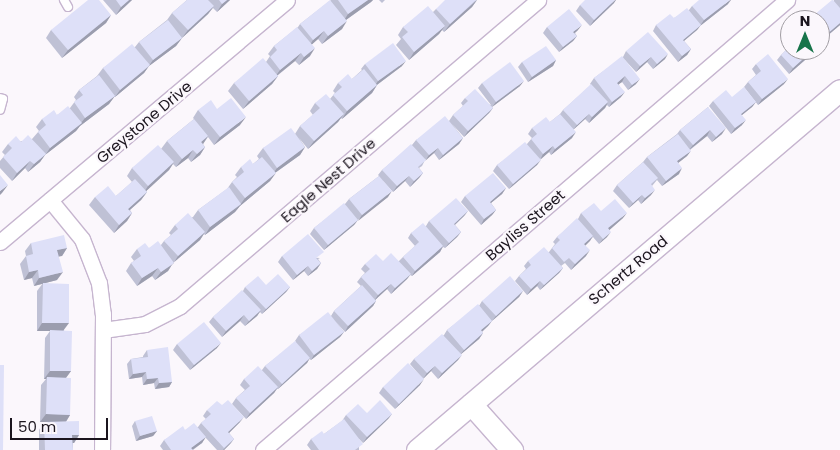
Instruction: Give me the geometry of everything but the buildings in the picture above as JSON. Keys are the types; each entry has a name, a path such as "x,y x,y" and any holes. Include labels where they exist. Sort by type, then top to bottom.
{"street":[{"name":"Greystone Drive","path":"0,242 287,0"},
{"name":"Eagle Nest Drive","path":"103,330 145,324 180,306 538,0"},
{"name":"Bayliss Street","path":"263,450 787,0"},
{"name":"Schertz Road","path":"417,450 840,90"},
{"path":"50,200 74,226 90,253 99,283 103,330 102,450"},
{"path":"471,404 512,450"}],"lane":[{"path":"0,98 3,99 0,110"}]}
